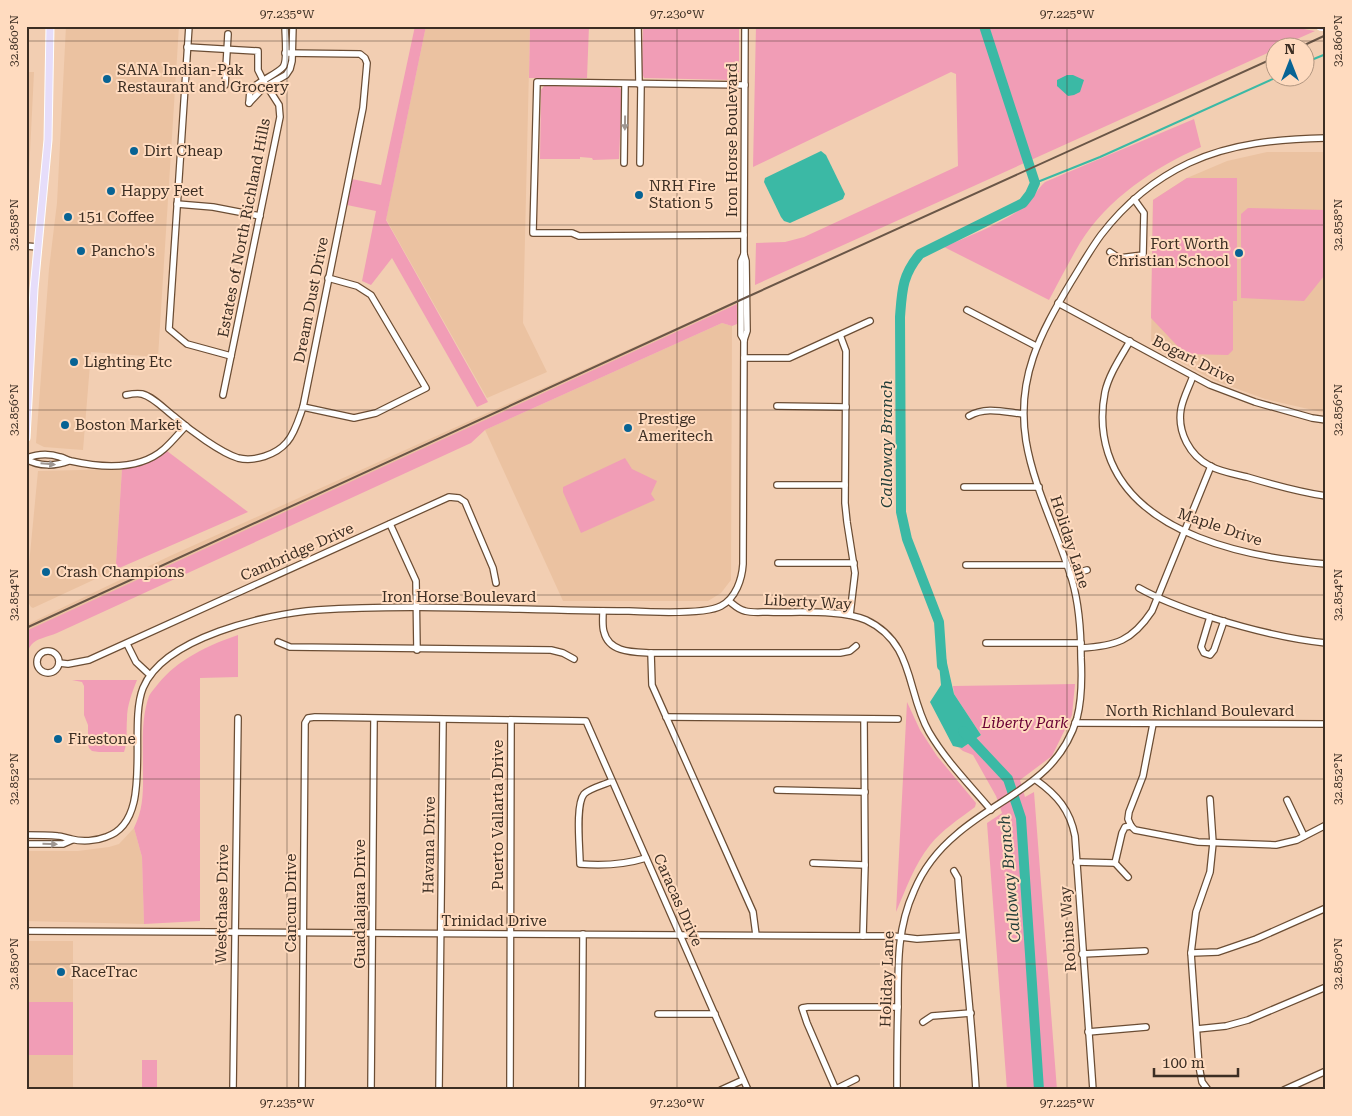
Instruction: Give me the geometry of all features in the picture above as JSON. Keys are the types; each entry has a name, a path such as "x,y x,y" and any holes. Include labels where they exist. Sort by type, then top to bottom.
{"main road":[{"path":"26,438 34,289 48,140 50,26"},
{"path":"1320,26 1326,27"}],"street":[{"name":"Estates of North Richland Hills","path":"189,26 169,329 187,344 231,356"},
{"path":"285,26 289,53 292,61 286,75 267,86 249,103 250,90 283,67 289,53 293,26"},
{"path":"638,26 640,163"},
{"name":"Iron Horse Boulevard","path":"26,835 60,836 72,840 92,840 108,837 121,829 135,802 136,725 143,688 161,662 177,650 233,627 298,612 319,610 417,608 603,611 711,610 729,601 739,585 743,564 744,340 741,335 741,261 744,254 745,26"},
{"path":"225,85 228,34"},
{"name":"Estates of North Richland Hills","path":"187,48 258,51 258,70 278,105 280,117 223,395"},
{"name":"Dream Dust Drive","path":"126,395 141,394 150,398 186,426 237,458 254,459 272,453 287,442 294,429 303,407 363,108 367,63 360,54 289,53"},
{"path":"744,85 537,82 534,233 572,233 579,236 744,235"},
{"path":"624,163 625,84"},
{"name":"Holiday Lane","path":"897,1090 898,956 903,920 912,894 932,861 957,834 1036,780 1061,752 1075,723 1081,692 1081,645 1075,594 1067,564 1030,460 1023,414 1024,394 1036,346 1058,303 1099,238 1134,199 1178,170 1213,153 1255,143 1326,138"},
{"path":"1110,252 1119,258 1143,255 1144,213 1134,199"},
{"path":"177,204 213,207 260,216"},
{"path":"26,246 38,247"},
{"path":"303,407 354,418 376,413 426,388 371,295 357,286 328,278"},
{"name":"Bogart Drive","path":"1058,303 1210,385 1255,402 1312,418 1326,420"},
{"path":"967,310 1036,346"},
{"path":"744,358 789,358 870,321"},
{"path":"840,335 846,351 845,485 847,522 856,573 850,616"},
{"name":"Maple Drive","path":"1130,341 1110,377 1102,411 1106,447 1117,476 1136,499 1161,518 1185,530 1240,550 1282,559 1326,564"},
{"path":"1193,376 1181,408 1184,439 1194,454 1211,466 1294,491 1326,496"},
{"path":"777,406 846,407"},
{"path":"969,416 976,412 988,410 1023,414"},
{"path":"26,458 36,454 59,456 69,461 104,466 135,464 147,460 162,451 186,426"},
{"path":"26,458 33,463 58,465 69,461"},
{"path":"986,643 1112,645 1135,632 1152,611 1211,466"},
{"path":"777,485 845,485"},
{"path":"964,487 1039,487"},
{"name":"Cambridge Drive","path":"59,663 68,664 89,660 127,644 448,497 458,498 465,502 493,568 496,583"},
{"path":"390,524 416,581 417,650"},
{"path":"778,563 854,563"},
{"path":"966,565 1067,564"},
{"path":"1070,575 1087,570"},
{"path":"1139,588 1188,611 1224,622 1285,637 1326,643"},
{"name":"Liberty Way","path":"729,601 746,612 850,616 867,621 884,631 895,642 904,658 920,715 930,734 991,810"},
{"path":"603,611 603,631 608,642 624,651 840,652 850,651 856,646"},
{"path":"1210,617 1201,647 1204,653 1210,655 1214,650 1224,622"},
{"path":"278,642 290,647 417,650 551,650 563,653 574,659"},
{"path":"127,644 136,662 150,676"},
{"path":"652,652 652,685 753,912 756,935"},
{"path":"666,717 898,719"},
{"name":"Westchase Drive","path":"233,1090 238,718"},
{"name":"Cancun Drive","path":"302,1090 305,723 308,718 374,719"},
{"path":"374,719 511,720"},
{"name":"Guadalajara Drive","path":"371,1090 374,719"},
{"path":"863,936 865,865 864,719"},
{"name":"Havana Drive","path":"439,1090 443,720"},
{"name":"Caracas Drive","path":"511,720 586,721 748,1090"},
{"name":"Puerto Vallarta Drive","path":"510,1090 511,720"},
{"name":"North Richland Boulevard","path":"1075,723 1326,724"},
{"path":"1154,724 1143,776 1129,812 1128,819 1135,830 1213,843 1276,845 1297,840 1326,825"},
{"name":"Robins Way","path":"1036,780 1063,804 1070,818 1075,836 1093,1090"},
{"path":"612,781 585,793 582,797 580,807 580,864 627,864 646,858"},
{"path":"777,790 865,792"},
{"path":"1208,1090 1200,1076 1191,953 1196,912 1210,872 1213,843 1210,800"},
{"path":"1288,800 1304,836"},
{"path":"1115,863 1122,832 1125,827 1131,826"},
{"name":"Iron Horse Boulevard","path":"26,844 63,844 72,840"},
{"path":"1076,862 1115,863 1128,877"},
{"path":"813,864 865,865"},
{"path":"954,871 958,878 962,936 971,1013 976,1090"},
{"path":"1191,953 1218,952 1237,946 1326,908"},
{"name":"Trinidad Drive","path":"26,931 756,935 863,936 917,939 962,936"},
{"path":"582,1090 583,934"},
{"path":"1082,954 1145,951"},
{"path":"1197,1029 1226,1026 1248,1020 1326,987"},
{"path":"856,1079 836,1089 802,1008 898,1007"},
{"path":"923,1022 932,1016 971,1013"},
{"path":"658,1014 714,1014"},
{"path":"1088,1032 1146,1027"},
{"path":"1284,1090 1326,1071"},
{"path":"721,1090 743,1080"}],"shaded area":[{"path":"66,26 179,26 158,357 91,352 83,450 44,447 36,443 49,269 57,203"},
{"path":"426,26 530,26 523,323 547,372 487,398 386,219"},
{"path":"26,72 34,72 26,233"},
{"name":"Fort Worth Christian School","path":"1267,152 1326,152 1326,413 1265,399 1213,380 1151,346 1153,200 1187,178 1227,161"},
{"path":"738,300 737,304 28,631 26,628 26,625 170,556"},
{"path":"722,323 732,326 731,580 721,593 708,601 563,601 485,430"},
{"path":"122,469 117,569 33,608 31,607 26,596 38,471"},
{"path":"134,828 142,857 144,924 26,921 26,851 78,851 109,847 119,844"},
{"path":"26,941 73,941 73,1002 26,1002"},
{"path":"26,1055 73,1055 73,1090 26,1090"}],"green space":[{"path":"415,26 426,26 386,220 488,402 477,407 392,258 371,285 362,281 376,211 347,205 352,179 381,185"},
{"path":"530,26 589,26 587,78 529,78"},
{"path":"643,26 739,26 739,76 732,80 644,78 642,73"},
{"path":"756,26 1298,28 1315,31 1299,38 1264,38 1264,55 755,285 756,243 785,242 804,237 958,166 956,74 951,72 753,167"},
{"path":"544,86 620,88 622,91 619,159 593,160 592,158 580,157 580,159 540,159 541,90"},
{"path":"1194,119 1201,147 1166,164 1133,186 1104,212 1080,243 1049,300 944,247 986,229 1016,212 1028,203 1045,182"},
{"path":"1187,178 1237,178 1237,301 1233,301 1233,350 1228,355 1185,354 1151,318 1153,200"},
{"path":"1248,208 1326,210 1324,276 1304,301 1241,298 1241,214"},
{"path":"737,304 737,324 732,326 722,323 485,430 471,443 57,633 39,639 29,648 26,661 26,631"},
{"path":"167,451 248,512 117,569 122,469 146,463"},
{"path":"625,458 632,469 657,481 651,494 655,500 581,533 563,492 563,487"},
{"path":"238,635 238,677 200,678 200,921 144,924 142,857 134,828 140,813 142,799 146,705 149,696 158,684 184,660 205,648"},
{"path":"72,680 137,680 128,709 124,752 99,752 92,751 89,748 88,725 84,715 84,686 82,682"},
{"name":"Liberty Park","path":"1075,684 1072,715 1052,756 1020,780 1025,797 1034,792 1057,1090 1007,1090 987,823 1002,813 996,796 973,755 958,747 962,748 981,735 954,694 953,686"},
{"path":"907,702 920,730 937,756 976,803 975,807 940,834 924,853 896,912"},
{"path":"26,1002 73,1002 73,1055 26,1055"},
{"path":"142,1060 157,1060 157,1089 142,1089"}],"water":[{"path":"1067,75 1073,75 1084,80 1080,92 1068,96 1057,86 1057,80"},
{"path":"821,151 826,155 845,194 843,199 790,223 784,221 764,182 765,178"},
{"path":"938,654 945,654 954,694 981,735 962,748 953,746 930,702 941,685"}],"waterway":[{"name":"Calloway Branch","path":"942,666 939,622 907,539 901,512 900,317 902,291 906,276 920,254 1023,203 1035,183 984,26"},
{"path":"1314,59 1326,54"},
{"path":"1035,183 1100,157 1264,83"},
{"name":"Calloway Branch","path":"963,731 1008,779 1021,818 1039,1090"}],"railway":[{"path":"1314,41 1326,35"},
{"path":"26,628 747,297 1264,63"}],"place":[{"name":"SANA Indian-Pak Restaurant and Grocery","path":"107,79"},
{"name":"Dirt Cheap","path":"134,151"},
{"name":"Happy Feet","path":"111,191"},
{"name":"NRH Fire Station 5","path":"639,195"},
{"name":"151 Coffee","path":"68,217"},
{"name":"Pancho's","path":"81,251"},
{"name":"Fort Worth Christian School","path":"1239,253"},
{"name":"Lighting Etc","path":"74,362"},
{"name":"Boston Market","path":"65,425"},
{"name":"Prestige Ameritech","path":"628,428"},
{"name":"Crash Champions","path":"46,572"},
{"name":"Firestone","path":"58,739"},
{"name":"RaceTrac","path":"61,972"}]}
